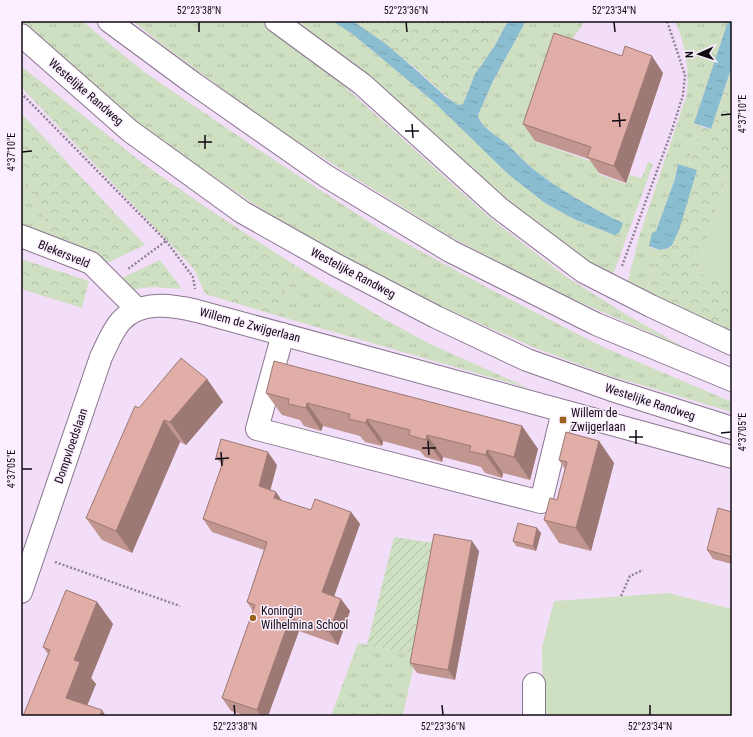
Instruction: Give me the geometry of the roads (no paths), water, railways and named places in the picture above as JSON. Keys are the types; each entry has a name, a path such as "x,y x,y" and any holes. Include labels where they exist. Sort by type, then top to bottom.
{"street":[{"path":"109,21 193,84 326,176 450,251 596,324 732,380"},
{"path":"276,21 362,84 499,208 584,272 651,306 732,344"},
{"name":"Westelijke Randweg","path":"21,35 130,131 242,212 336,265 436,317 528,360 612,390 732,428"},
{"name":"Blekersveld","path":"21,236 91,263 137,310"},
{"name":"Willem de Zwijgerlaan","path":"137,310 154,306 175,306 197,311 732,457"},
{"name":"Dompvloedslaan","path":"21,592 101,357 109,339 121,321 137,310"},
{"path":"283,334 257,429 540,502 563,411"},
{"path":"534,684 534,716"}],"water":[{"path":"333,21 353,21 386,44 446,97 458,105 463,104 475,74 494,47 508,21 526,21 493,81 478,115 479,119 485,127 506,143 529,166 543,177 576,198 623,223 619,233 614,235 574,219 545,203 508,174 434,102 355,36"},
{"path":"728,21 732,21 732,66 711,129 694,123"},
{"path":"678,164 697,170 679,230 672,245 668,248 660,250 649,246 652,233 656,231 675,179"}],"place":[{"name":"Willem de Zwijgerlaan","path":"563,420"},
{"name":"Koningin Wilhelmina School","path":"253,618"}]}
